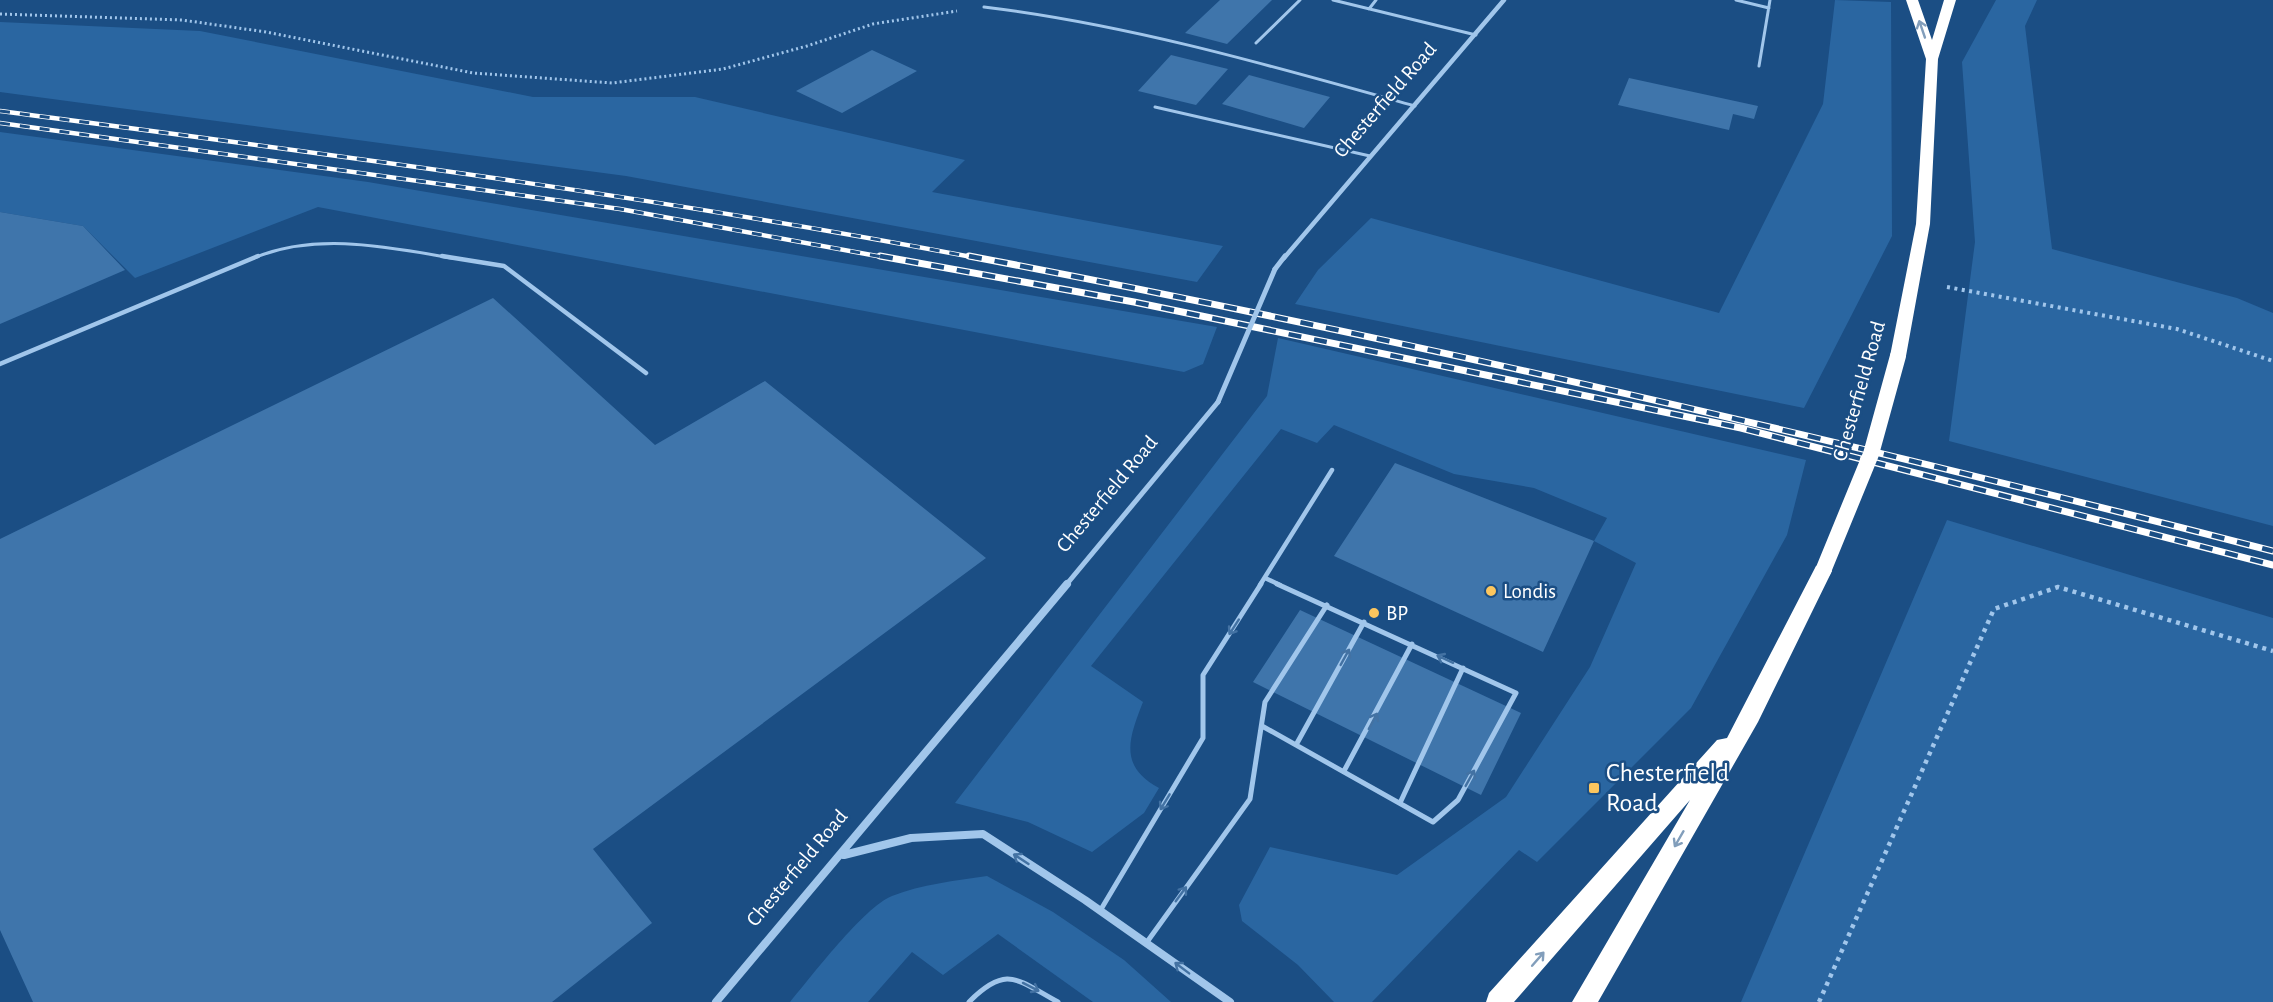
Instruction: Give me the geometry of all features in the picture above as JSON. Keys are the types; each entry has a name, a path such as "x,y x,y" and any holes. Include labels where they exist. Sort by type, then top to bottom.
{"highway":[{"name":"Chesterfield Road","path":"1912,0 1932,58"},
{"name":"Chesterfield Road","path":"1584,1002 1751,716 1823,571 1870,454 1898,356 1914,281 1923,224 1932,58 1950,0"},
{"name":"Chesterfield Road","path":"1498,1002 1751,716"}],"street":[{"name":"Chesterfield Road","path":"716,1002 844,855 918,761 1218,402 1275,269 1310,224 1415,106 1504,0"},
{"path":"844,855 911,838 983,834 1147,942 1230,1002"}],"lane":[{"path":"1257,43 1300,0"},
{"path":"1333,0 1476,35"},
{"path":"1369,9 1376,0"},
{"path":"1736,0 1768,8"},
{"path":"1759,66 1770,0"},
{"path":"984,7 1048,13 1132,29 1415,106"},
{"path":"1155,108 1370,156"},
{"path":"0,364 277,248 361,243 504,266 646,373"},
{"path":"1101,911 1203,738 1203,675 1332,470"},
{"path":"1262,726 1433,822 1458,800 1516,693 1265,578"},
{"path":"1147,942 1250,799 1265,702 1327,605"},
{"path":"1296,745 1364,622"},
{"path":"1344,771 1412,644"},
{"path":"1400,803 1463,668"},
{"path":"969,1002 988,984 1012,978 1058,1002"}],"path":[{"path":"0,14 182,20 266,32 473,73 612,82 723,69 807,46 873,24 984,7"},
{"path":"1914,281 2177,329 2273,361"},
{"path":"1818,1002 1994,609 2058,587 2273,651"}],"shaded area":[{"path":"1835,0 1891,2 1892,236 1804,408 1295,304 1318,270 1371,218 1719,313 1823,104"},
{"path":"1996,0 2037,0 2025,26 2052,249 2237,298 2273,313 2273,526 1949,441 1975,242 1962,62"},
{"path":"0,22 200,31 533,97 695,97 965,160 932,192 1223,246 1197,282 626,176 0,92"},
{"path":"0,132 368,182 1217,327 1203,364 1184,372 318,207 135,278 83,226 0,212"},
{"path":"1278,338 1806,460 1787,535 1691,708 1537,862 1519,850 1372,1002 1334,1002 1298,965 1242,921 1239,905 1270,847 1397,875 1506,797 1590,667 1636,563 1594,541 1607,518 1534,488 1454,474 1334,425 1317,443 1281,429 1091,666 1143,702 1131,739 1132,761 1146,779 1159,788 1144,813 1092,852 1028,822 955,803 1267,396"},
{"path":"1947,520 2273,618 2273,1002 1741,1002"},
{"path":"987,876 1053,912 1124,960 1171,1002 1093,1002 998,934 943,975 912,952 868,1002 790,1002 838,944 880,903 892,896 915,889"}],"building":[{"path":"1220,0 1272,0 1227,44 1185,33"},
{"path":"872,50 917,71 842,113 796,91"},
{"path":"1171,55 1228,69 1196,105 1138,91"},
{"path":"1249,75 1330,97 1304,128 1222,104"},
{"path":"1629,78 1758,106 1754,119 1733,114 1729,130 1618,105"},
{"path":"0,212 83,226 125,270 0,324"},
{"path":"493,298 655,445 765,381 986,558 593,849 652,923 552,1002 33,1002 0,930 0,539"},
{"name":"Londis","path":"1395,463 1594,541 1543,652 1334,556"},
{"path":"1300,610 1521,713 1481,795 1253,682"}],"railway":[{"path":"0,111 367,160 611,196 734,215 977,258"},
{"path":"0,123 620,209 888,258"},
{"path":"880,256 1134,302 1741,428 2273,565"},
{"path":"969,256 1297,322 1623,393 1949,470 2273,551"}],"place":[{"name":"Londis","path":"1491,591"},
{"name":"BP","path":"1374,613"},
{"name":"Chesterfield Road","path":"1594,788"}]}
